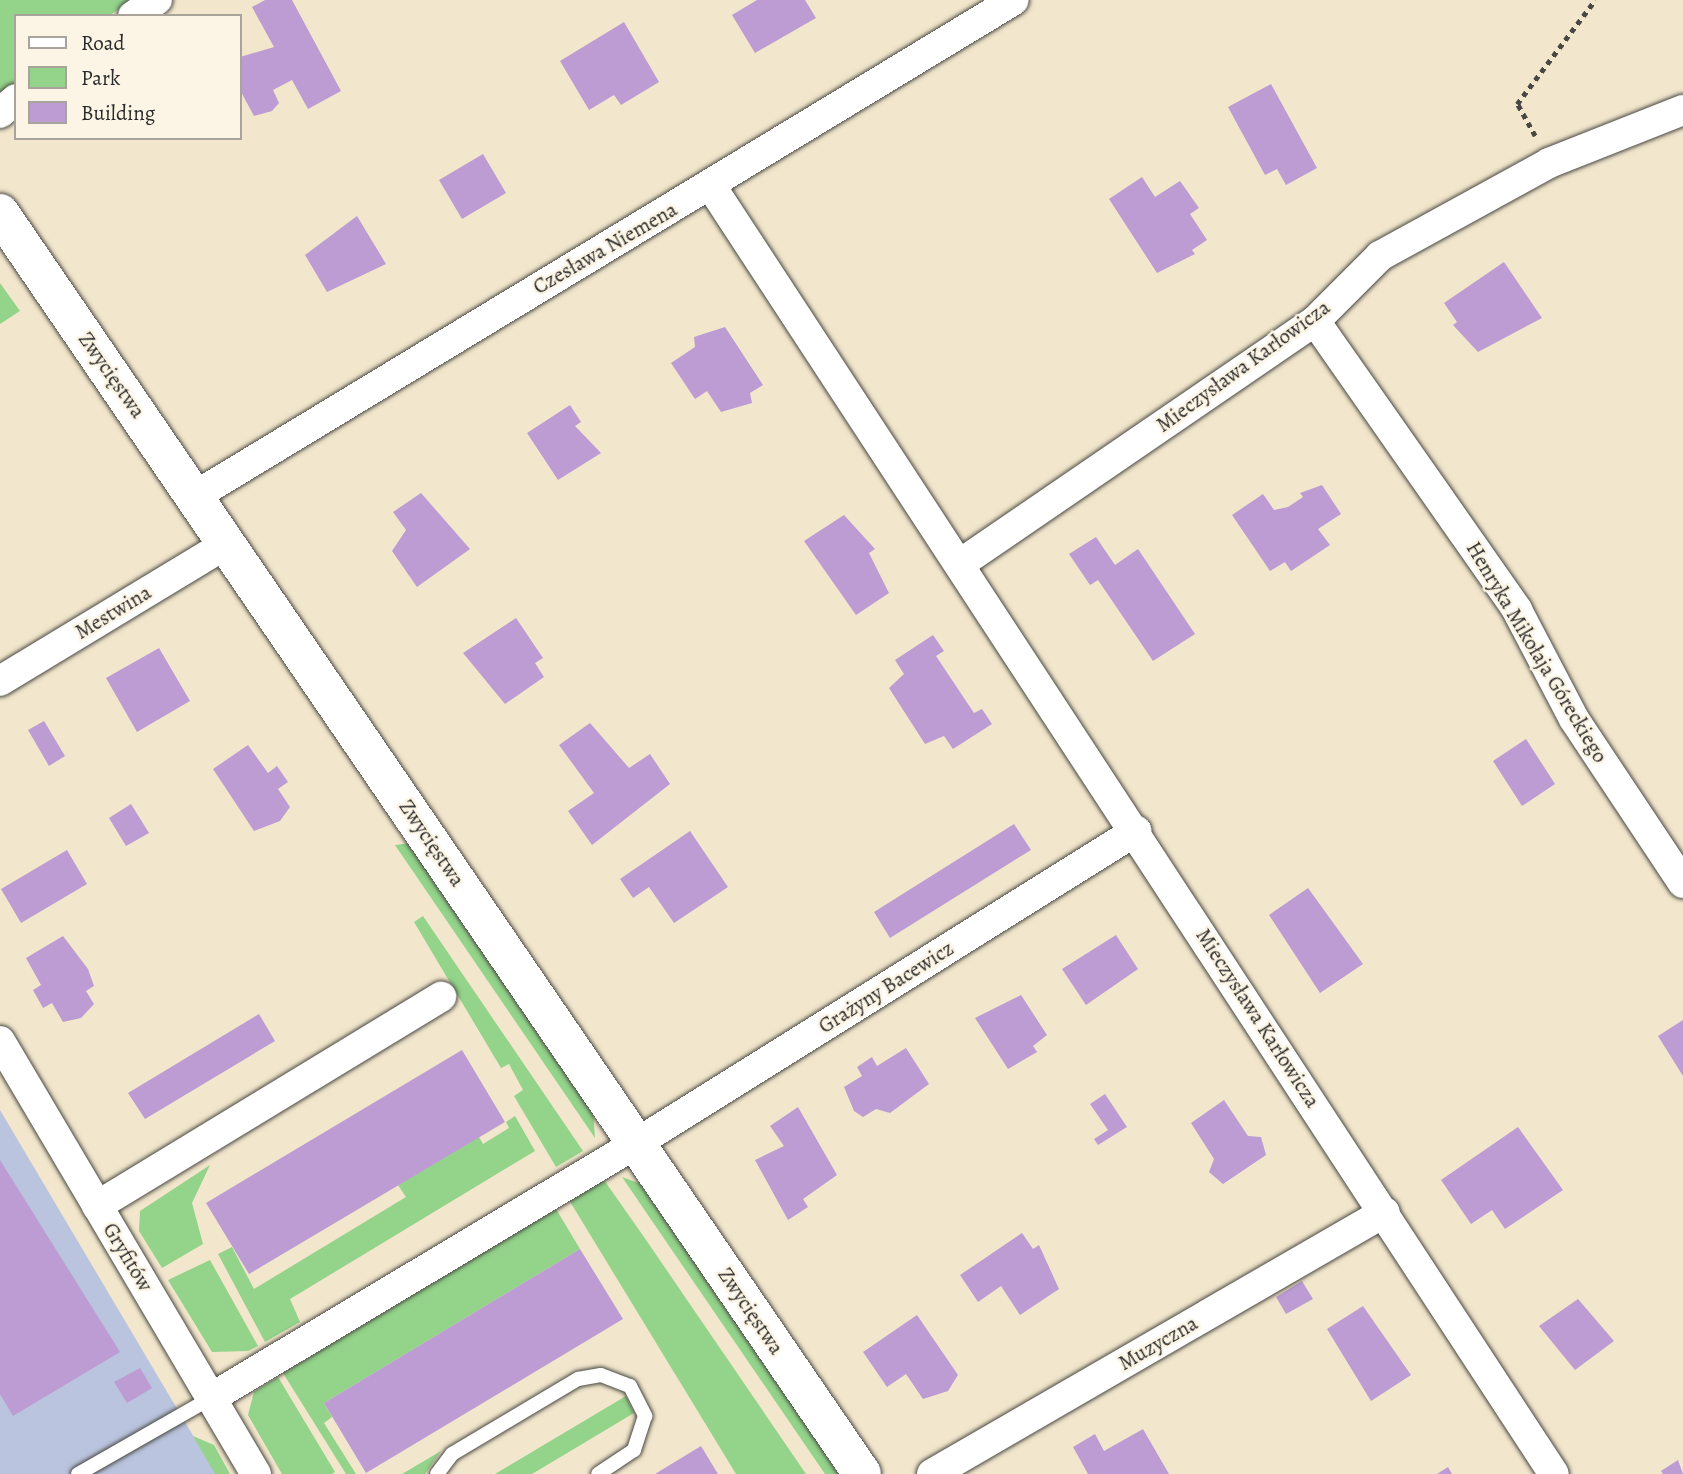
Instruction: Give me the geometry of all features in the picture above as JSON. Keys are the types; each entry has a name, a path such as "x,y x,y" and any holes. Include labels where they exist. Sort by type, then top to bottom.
{"street":[{"path":"136,14 157,0"},
{"name":"Czesława Niemena","path":"195,496 711,186 1014,0"},
{"path":"0,113 14,101"},
{"name":"Mieczysława Karłowicza","path":"960,564 1315,321 1380,256 1549,163 1683,110"},
{"name":"Mieczysława Karłowicza","path":"711,186 1136,831 1554,1474"},
{"name":"Zwycięstwa","path":"0,214 862,1474"},
{"name":"Henryka Mikołaja Góreckiego","path":"1315,321 1494,575 1573,719 1683,883"},
{"name":"Mestwina","path":"0,681 226,544"},
{"name":"Grażyny Bacewicz","path":"211,1398 637,1143 1136,831"},
{"path":"97,1206 441,997"},
{"name":"Gryfitów","path":"0,1041 256,1474"},
{"name":"Muzyczna","path":"932,1474 1385,1212"}],"lane":[{"path":"437,1474 452,1454 578,1379 601,1375 630,1386 645,1416 634,1450 598,1474"},
{"path":"78,1474 211,1398"}],"path":[{"path":"1549,163 1517,104 1595,0"}],"shaded area":[{"path":"0,1110 163,1385 216,1474 0,1474"}],"green space":[{"path":"0,0 132,0 112,14 14,14 14,84 0,94"},
{"path":"0,283 20,311 0,324"},
{"path":"411,843 593,1111 595,1138 395,845"},
{"path":"423,916 583,1151 556,1167 514,1096 523,1090 509,1064 501,1068 414,922"},
{"path":"515,1116 535,1151 290,1299 300,1322 265,1342 218,1254 232,1247 254,1289 406,1197 398,1185 479,1137 483,1144 509,1128 506,1122"},
{"path":"210,1165 192,1203 203,1244 162,1268 139,1231 140,1211"},
{"path":"622,1177 641,1184 843,1474 825,1474"},
{"path":"604,1180 806,1474 736,1474 569,1200"},
{"path":"556,1209 580,1249 324,1403 332,1417 324,1423 356,1474 346,1474 283,1373"},
{"path":"210,1260 258,1346 248,1351 212,1352 168,1280"},
{"path":"278,1377 335,1472 332,1474 282,1474 248,1415 254,1392"},
{"path":"626,1396 634,1413 532,1474 495,1474"},
{"path":"193,1436 214,1445 230,1474 215,1474"},
{"path":"441,1451 425,1474 402,1474"}],"building":[{"path":"265,0 292,0 341,91 308,109 292,80 273,90 279,103 272,111 254,116 242,94 242,56 274,47 252,7"},
{"path":"757,0 805,0 816,18 755,53 732,15"},
{"path":"624,22 659,82 621,105 614,95 589,110 560,61"},
{"path":"1271,84 1317,168 1286,185 1277,169 1265,175 1228,107"},
{"path":"483,154 506,193 462,219 439,180"},
{"path":"1142,177 1155,197 1180,181 1199,208 1190,214 1207,240 1192,250 1195,254 1157,273 1109,199"},
{"path":"357,216 386,264 327,292 305,255"},
{"path":"1504,262 1542,318 1478,352 1453,325 1457,322 1444,303"},
{"path":"725,327 763,385 750,393 752,403 721,412 707,391 695,399 671,363 695,347 694,337"},
{"path":"570,405 581,422 575,426 601,453 558,480 527,433"},
{"path":"1322,485 1341,514 1318,529 1330,545 1291,571 1285,562 1270,571 1232,515 1263,494 1274,510 1288,507 1303,497 1300,493"},
{"path":"421,493 470,549 417,587 392,551 406,530 393,512"},
{"path":"844,515 875,549 869,553 889,593 856,615 804,541"},
{"path":"1096,537 1115,565 1138,549 1195,634 1153,661 1098,580 1090,585 1069,554"},
{"path":"516,618 543,658 535,663 544,677 505,704 463,653"},
{"path":"933,635 944,651 936,656 974,713 982,709 992,724 953,749 944,736 925,744 889,688 904,674 895,660"},
{"path":"159,648 190,701 137,732 106,678"},
{"path":"44,721 65,756 49,766 28,730"},
{"path":"590,723 629,768 650,754 670,784 592,845 568,811 594,793 559,745"},
{"path":"1526,739 1555,784 1522,806 1493,761"},
{"path":"248,745 268,773 277,766 288,782 278,789 290,807 280,821 254,831 213,769"},
{"path":"131,804 149,833 126,846 109,818"},
{"path":"1014,824 1031,850 890,938 874,912"},
{"path":"690,831 728,887 674,923 649,887 633,898 620,879"},
{"path":"67,850 87,884 21,923 1,889"},
{"path":"1308,888 1363,964 1320,993 1269,915"},
{"path":"1116,935 1138,969 1086,1005 1062,969"},
{"path":"63,936 88,969 94,986 86,991 94,1004 81,1018 63,1022 52,1003 43,1008 33,990 41,985 26,958"},
{"path":"1021,995 1047,1035 1033,1046 1037,1052 1008,1069 975,1018"},
{"path":"259,1014 275,1041 145,1119 128,1093"},
{"path":"1683,1020 1683,1076 1658,1036"},
{"path":"906,1048 929,1084 890,1113 876,1109 863,1117 854,1111 844,1087 862,1076 857,1067 872,1057 877,1066"},
{"path":"462,1050 505,1122 249,1274 206,1203"},
{"path":"1105,1094 1127,1127 1098,1145 1094,1139 1108,1130 1090,1104"},
{"path":"1224,1100 1248,1136 1261,1137 1266,1155 1223,1184 1209,1172 1214,1159 1191,1123"},
{"path":"798,1107 837,1175 803,1199 808,1207 788,1220 755,1160 784,1146 770,1126"},
{"path":"1518,1127 1563,1190 1505,1229 1492,1210 1471,1224 1441,1180"},
{"path":"0,1160 120,1352 13,1416 0,1394"},
{"path":"1022,1233 1033,1249 1039,1245 1059,1289 1020,1315 1001,1286 978,1302 960,1275"},
{"path":"580,1249 623,1319 366,1473 324,1403"},
{"path":"1302,1281 1313,1299 1286,1314 1276,1297"},
{"path":"1578,1299 1614,1341 1575,1370 1539,1326"},
{"path":"1363,1306 1411,1375 1371,1401 1327,1329"},
{"path":"917,1315 958,1375 948,1391 923,1399 906,1374 887,1387 863,1352"},
{"path":"140,1368 152,1388 127,1403 114,1382"},
{"path":"1143,1429 1169,1474 1088,1474 1073,1447 1095,1434 1104,1451"},
{"path":"701,1446 718,1474 655,1474"},
{"path":"1678,1460 1683,1474 1663,1474 1661,1471"},
{"path":"1448,1467 1452,1474 1437,1474"}]}
